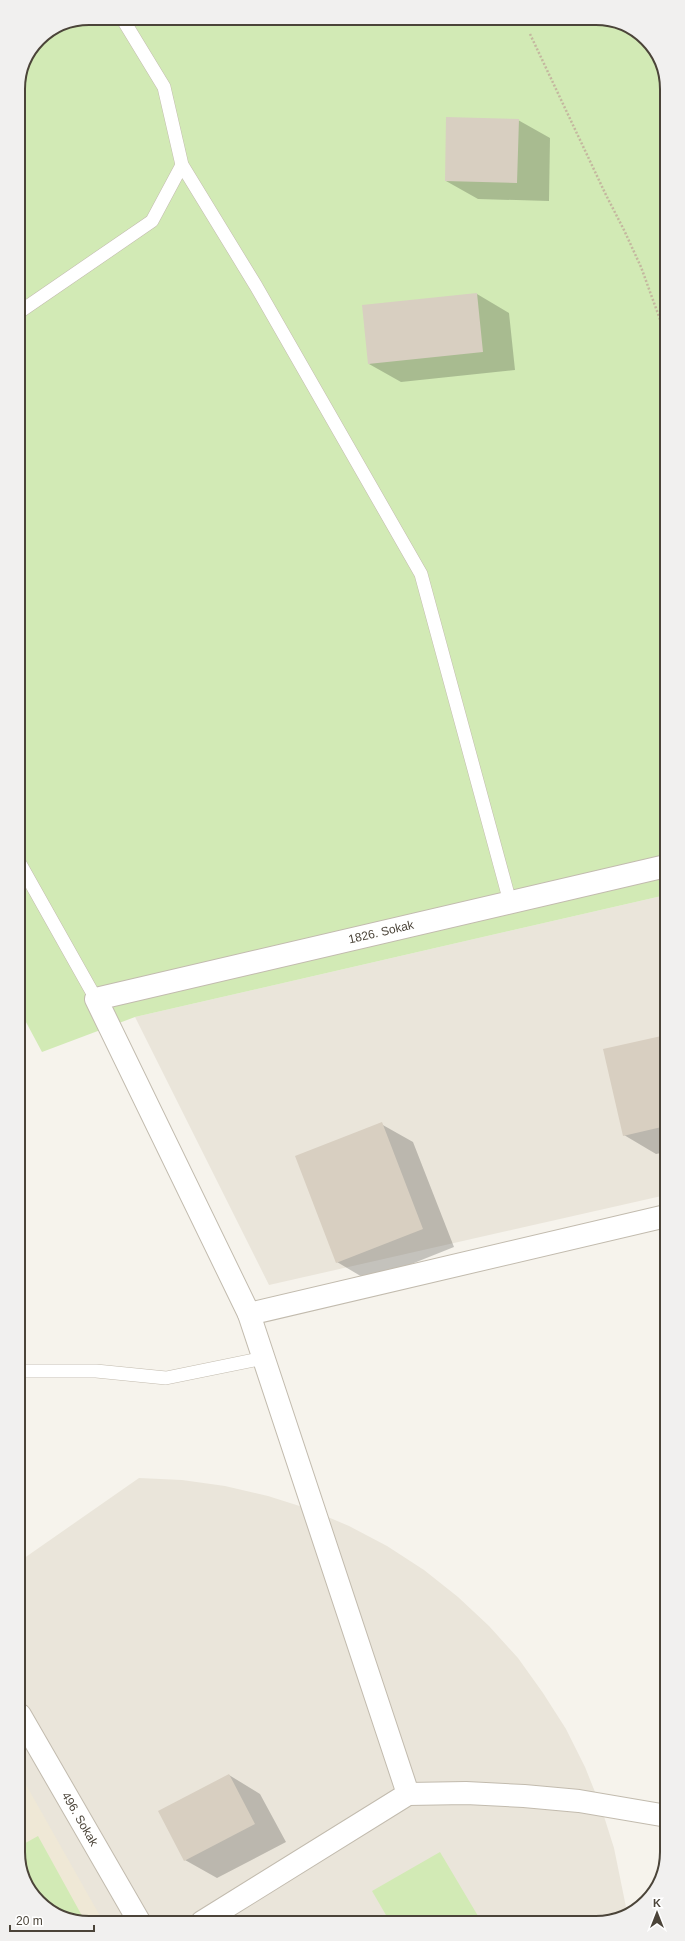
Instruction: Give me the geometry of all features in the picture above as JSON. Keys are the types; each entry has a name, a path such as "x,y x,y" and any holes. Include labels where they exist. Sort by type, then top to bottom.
{"street":[{"name":"1826. Sokak","path":"96,999 660,867"},
{"path":"96,999 249,1314 408,1794"},
{"path":"249,1314 660,1217"},
{"name":"496. Sokak","path":"25,1724 136,1916"},
{"path":"212,1916 408,1794 466,1793 524,1796 579,1801 660,1815"}],"lane":[{"path":"126,25 164,87 182,165 256,286 421,574 510,902"},
{"path":"25,307 152,222 182,165"},
{"path":"25,873 96,999"},
{"path":"25,1371 96,1371 166,1378 264,1358"}],"path":[{"path":"530,34 624,230 643,273 660,319"}],"shaded area":[{"path":"660,896 660,1196 269,1285 135,1017"},
{"path":"139,1478 182,1480 225,1486 268,1496 309,1509 349,1526 387,1546 424,1570 458,1597 489,1626 518,1658 543,1693 566,1729 585,1767 601,1807 614,1848 626,1908 613,1914 596,1916 84,1916 64,1911 53,1905 41,1894 32,1881 27,1869 25,1852 25,1558"},
{"path":"25,1783 100,1916 76,1915 64,1911 47,1900 32,1881 27,1869 25,1852"}],"green space":[{"path":"88,25 601,25 621,30 632,36 649,53 655,64 658,72 660,88 660,896 135,1017 42,1052 25,1020 25,84 27,72 32,60 38,50 57,34 68,28"},
{"path":"38,1836 82,1916 64,1911 53,1905 36,1888 27,1869 25,1843"},
{"path":"440,1852 478,1916 387,1916 372,1891"}],"building":[{"path":"446,117 519,119 517,183 445,181"},
{"path":"477,293 483,352 368,364 362,305"},
{"path":"660,1036 660,1127 623,1136 603,1049"},
{"path":"382,1122 423,1229 336,1263 295,1156"},
{"path":"229,1774 255,1824 184,1861 158,1811"}]}
